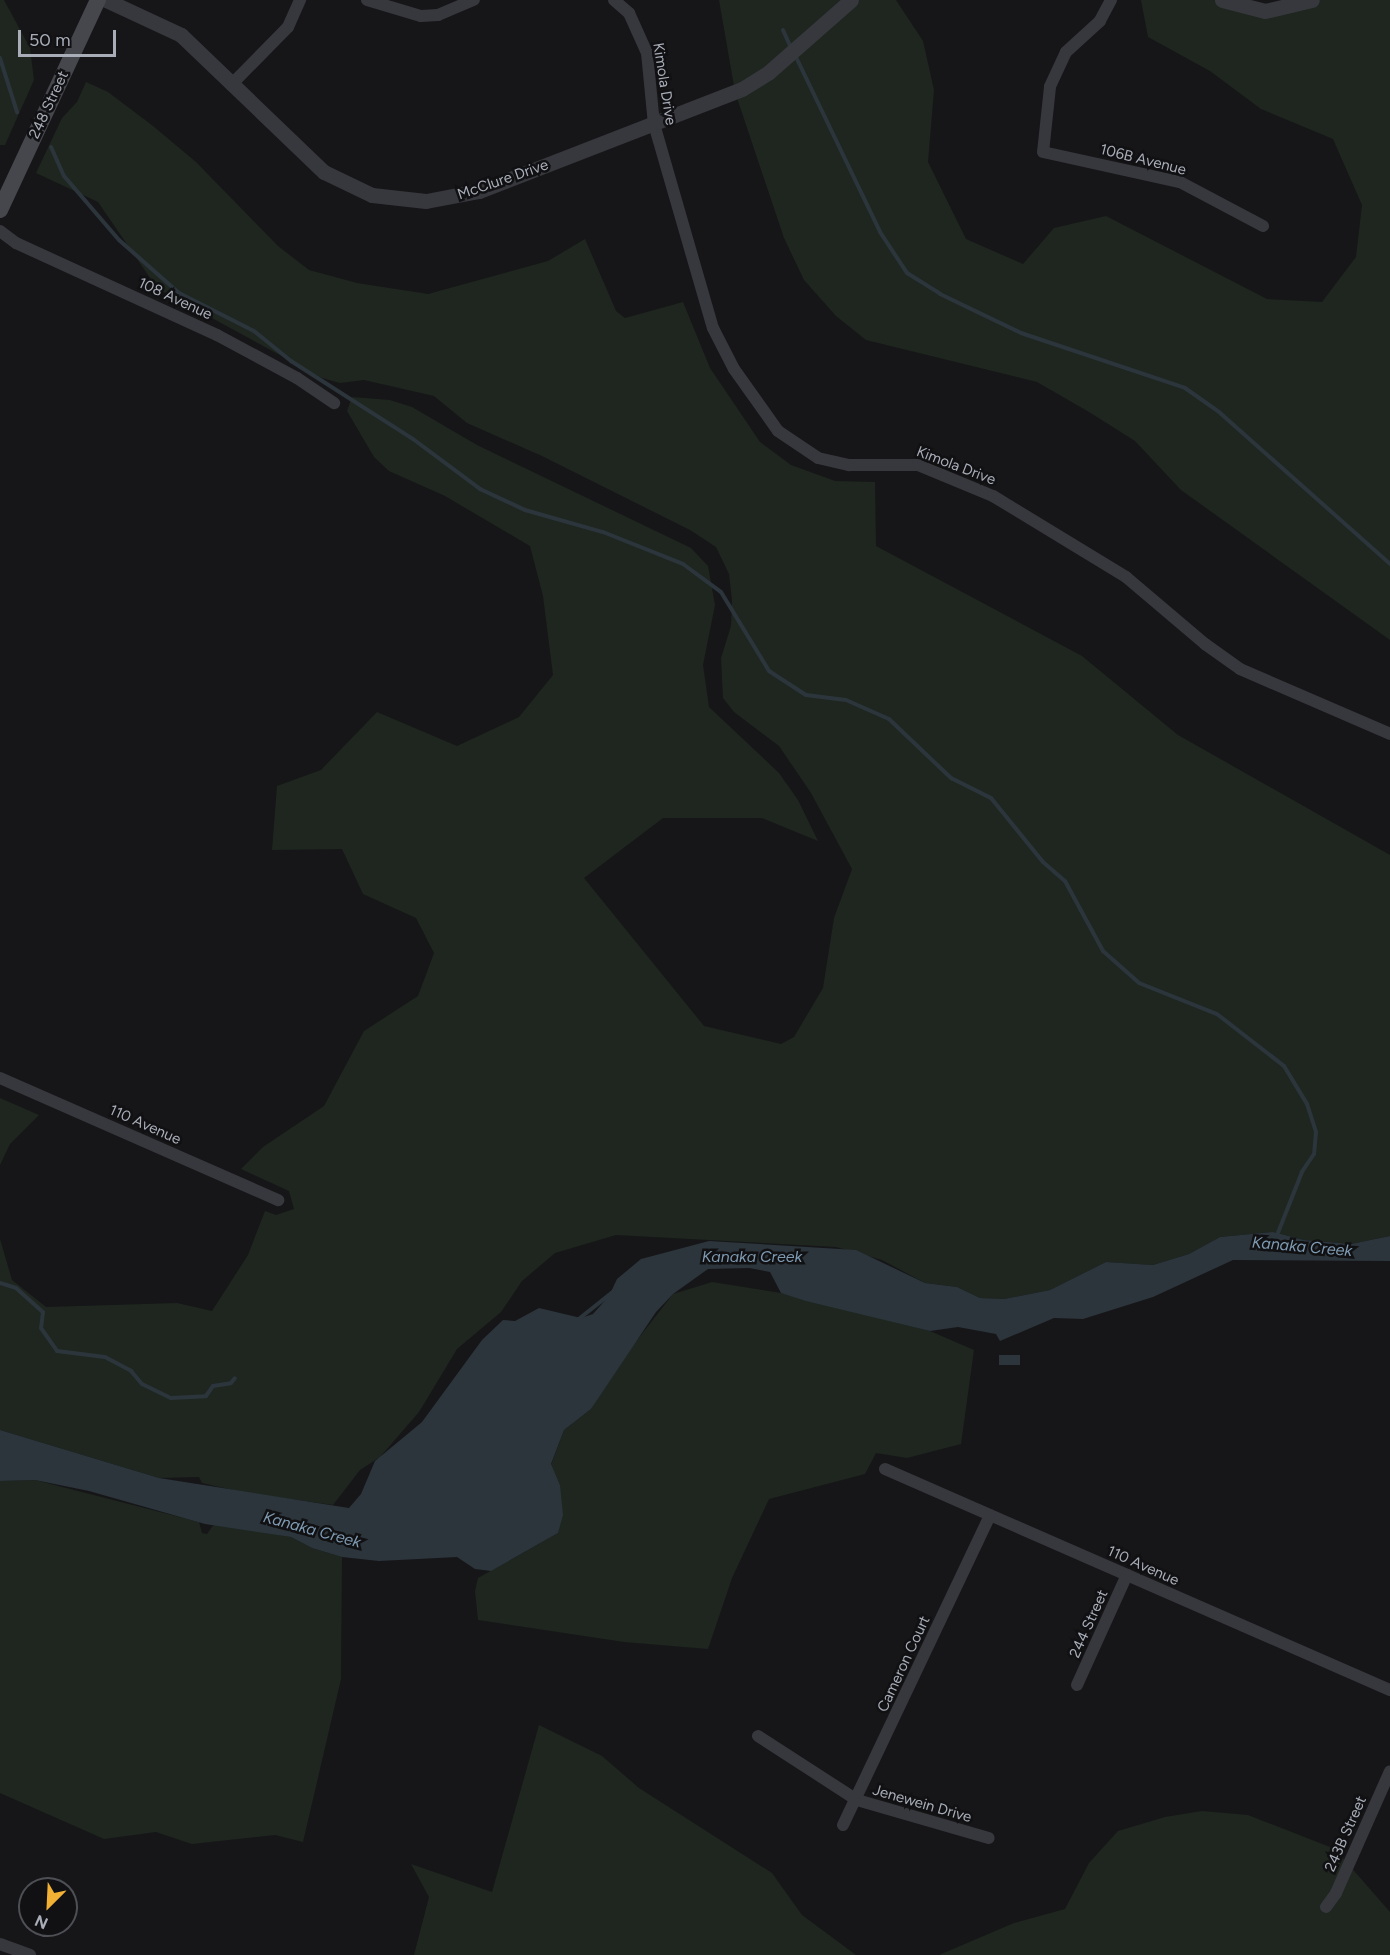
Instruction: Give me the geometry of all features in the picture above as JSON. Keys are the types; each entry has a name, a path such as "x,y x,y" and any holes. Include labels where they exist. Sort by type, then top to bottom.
{"main road":[{"name":"248 Street","path":"0,210 98,0"}],"street":[{"name":"McClure Drive","path":"106,0 181,35 324,172 363,192 407,201 467,195 654,124 758,80 851,0"},
{"path":"231,85 288,27 300,0"},
{"path":"367,0 421,16 438,15 474,0"},
{"name":"Kimola Drive","path":"614,0 629,13 647,53 654,124 722,349 756,404 788,440 808,454 838,464 918,465 993,496 1126,577 1205,645 1240,669 1390,734"},
{"name":"106B Avenue","path":"1111,0 1100,21 1066,52 1050,87 1043,152 1180,182 1263,226"},
{"path":"1222,0 1270,11 1312,0"},
{"name":"108 Avenue","path":"0,231 16,243 217,335 334,403"},
{"name":"110 Avenue","path":"0,1078 278,1200"},
{"name":"110 Avenue","path":"885,1469 1390,1690"},
{"name":"Cameron Court","path":"843,1825 857,1800 990,1515"},
{"name":"244 Street","path":"1077,1685 1127,1575"},
{"name":"Jenewein Drive","path":"758,1736 857,1800 988,1838"},
{"name":"243B Street","path":"1326,1907 1336,1893 1390,1771"},
{"path":"0,1944 30,1955"}],"shaded area":[{"path":"0,0 4,0 30,48 34,80 5,145 0,145"},
{"path":"719,0 896,0 923,41 934,90 928,162 966,239 1023,264 1054,228 1106,216 1267,299 1322,302 1356,257 1362,205 1333,139 1261,109 1210,71 1148,37 1141,0 1222,0 1244,8 1312,0 1390,0 1390,640 1181,490 1135,441 1089,412 1037,382 866,340 836,316 804,280 784,238 735,92"},
{"path":"86,82 108,92 196,162 278,246 309,270 357,283 428,294 548,261 585,239 616,311 625,318 683,302 710,368 760,442 791,465 835,481 875,482 876,546 1082,656 1178,735 1390,855 1390,1236 1351,1244 1304,1240 1273,1232 1220,1237 1189,1254 1153,1265 1106,1262 1050,1290 1004,1299 980,1298 957,1287 925,1283 882,1260 836,1247 616,1235 555,1253 522,1281 501,1312 457,1349 419,1412 380,1457 360,1470 333,1505 242,1492 202,1483 199,1477 159,1478 0,1430 0,1239 12,1280 46,1307 177,1303 212,1311 248,1255 265,1211 276,1215 294,1209 289,1191 241,1169 263,1147 324,1106 364,1031 418,996 434,953 416,918 363,894 342,849 272,850 277,786 321,770 377,712 457,746 519,717 553,675 543,596 530,546 445,496 389,471 374,457 347,411 352,397 390,400 412,407 477,445 691,548 708,566 715,605 703,665 709,707 779,773 798,800 818,841 762,818 663,818 584,878 704,1026 781,1044 794,1037 823,988 834,918 852,869 811,793 779,746 734,712 723,698 721,658 731,626 732,600 729,574 716,547 690,530 542,456 467,423 434,396 364,380 340,383 322,378 157,288 98,202 36,173 62,118 77,102"},
{"path":"0,1098 39,1115 10,1144 0,1165"},
{"path":"712,1282 781,1293 930,1331 974,1350 961,1444 907,1458 876,1453 865,1474 769,1499 732,1578 708,1649 624,1642 478,1620 475,1591 478,1578 558,1533 560,1485 551,1465 564,1430 591,1409 613,1371 673,1294"},
{"path":"35,1480 199,1522 202,1533 207,1534 214,1524 291,1537 312,1548 342,1557 341,1679 303,1842 275,1835 192,1844 156,1832 104,1839 0,1793 0,1481"},
{"path":"539,1725 602,1756 639,1788 772,1873 802,1915 856,1955 414,1955 429,1897 411,1864 492,1892"},
{"path":"1202,1811 1248,1815 1335,1849 1390,1912 1390,1955 939,1955 1014,1923 1065,1909 1089,1863 1118,1831 1165,1817"}],"water":[{"path":"1273,1232 1304,1240 1351,1244 1390,1236 1390,1261 1233,1260 1153,1297 1083,1319 1054,1318 1000,1341 996,1334 958,1327 930,1331 806,1301 781,1293 770,1272 749,1268 708,1269 673,1294 656,1312 591,1409 564,1430 551,1464 560,1485 563,1515 558,1533 491,1571 475,1569 457,1557 379,1561 342,1557 312,1548 291,1537 205,1524 89,1491 35,1480 0,1481 0,1430 159,1478 349,1508 361,1494 375,1461 422,1422 482,1340 503,1320 515,1321 539,1308 581,1318 593,1314 609,1296 617,1279 641,1259 709,1241 856,1250 925,1283 957,1287 980,1298 1004,1299 1050,1290 1106,1262 1153,1265 1189,1254 1220,1237"},
{"path":"999,1355 1020,1355 1020,1365 999,1365"}],"waterway":[{"path":"783,30 791,48"},
{"path":"795,55 880,232 907,273 940,294 1021,333 1185,388 1219,412 1390,564"},
{"path":"0,58 17,112"},
{"path":"51,147 64,176 119,240 179,293 254,331 291,361 413,439 480,489 525,510 603,532 683,564 721,592 769,671 806,695 846,700 889,719 951,778 991,798 1043,862 1065,881 1103,951 1139,983 1217,1014 1284,1066 1307,1104 1316,1132 1314,1154 1302,1172 1277,1235"},
{"path":"0,1283 16,1288 43,1312 41,1328 57,1351 105,1357 131,1371 142,1384 171,1398 206,1396 213,1386 231,1383 235,1378"},
{"name":"Kanaka Creek","path":"575,1322 614,1291"}]}
